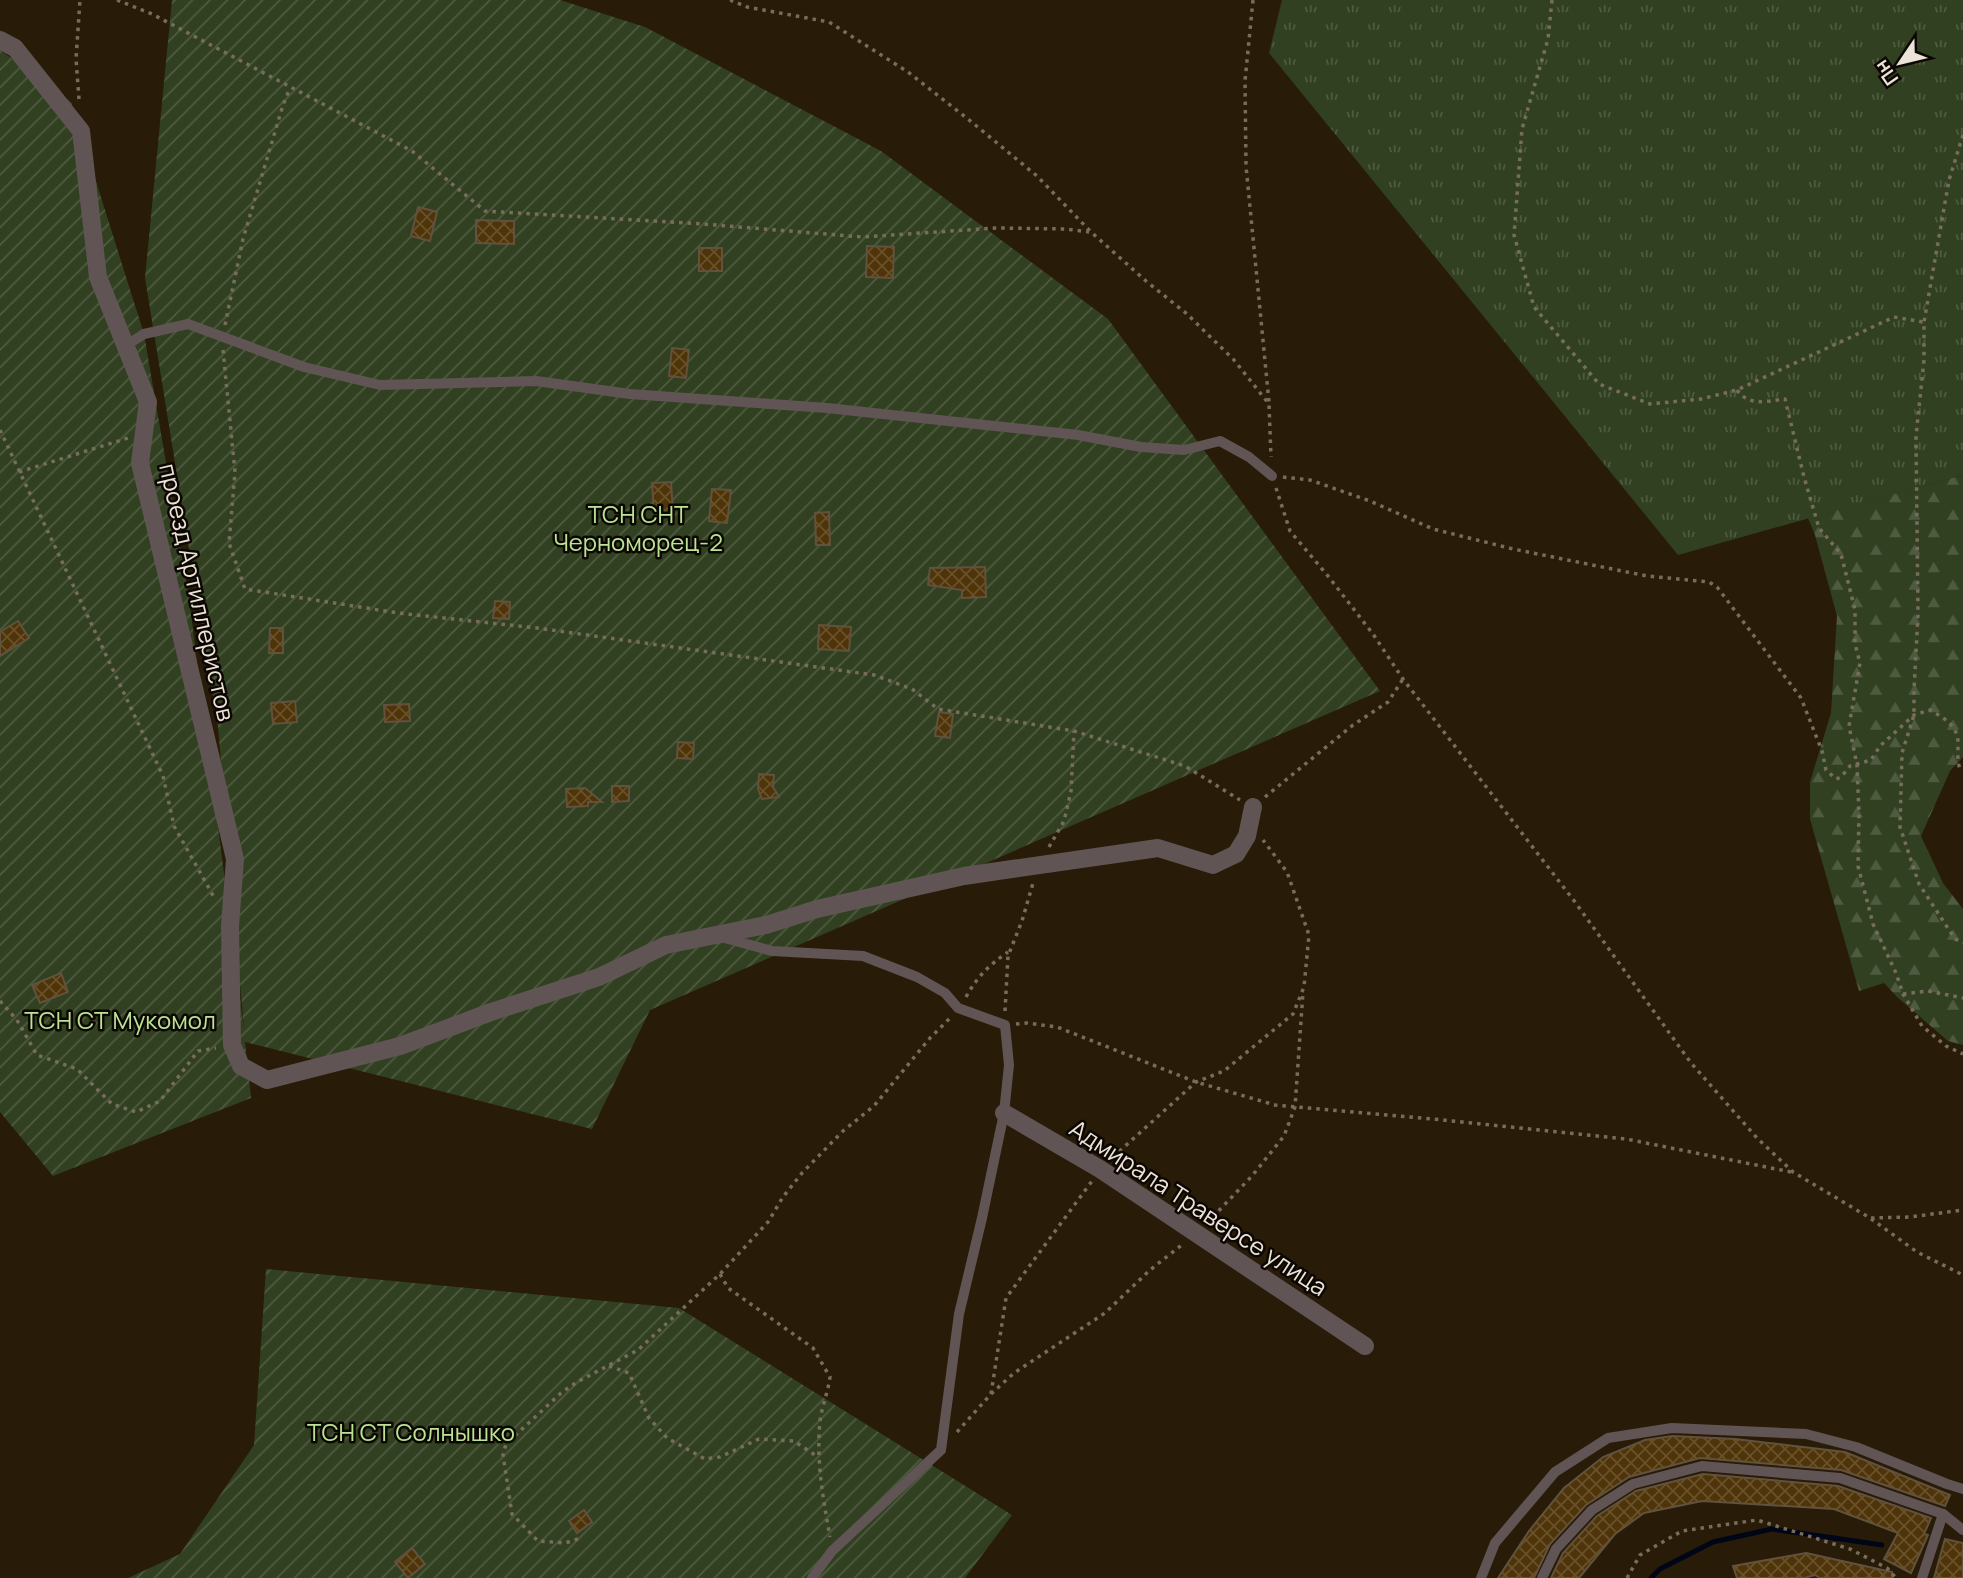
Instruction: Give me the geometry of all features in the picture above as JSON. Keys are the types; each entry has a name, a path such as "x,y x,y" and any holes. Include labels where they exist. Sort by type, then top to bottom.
{"street":[{"path":"0,40 15,48 81,131"},
{"name":"проезд Артиллеристов","path":"81,131 98,276 148,402 140,463 235,859 230,926 232,1045 241,1066 267,1080 400,1046 491,1012 599,977 666,945 712,935"},
{"path":"712,935 766,925 817,909 964,876 1158,848 1213,865 1236,853 1247,836 1253,807"},
{"name":"Адмирала Траверсе улица","path":"1004,1113 1100,1169 1365,1346"}],"lane":[{"path":"125,346 144,334 188,324 304,367 380,385 536,381 630,394 827,408 932,419 1078,435 1141,447 1184,450 1220,440 1249,457 1272,476"},
{"path":"712,935 772,951 863,956 917,978 945,993 960,1009 1005,1025 1009,1065 1004,1113 960,1314 941,1450 832,1551 812,1578"},
{"path":"1481,1578 1495,1543 1555,1472 1608,1438 1672,1428 1806,1434 1856,1447 1963,1489"},
{"path":"1542,1578 1556,1549 1592,1510 1633,1484 1702,1466 1840,1478 1943,1514 1963,1530"},
{"path":"1922,1578 1943,1514"}],"path":[{"path":"80,0 76,59 81,131"},
{"path":"117,0 152,14 412,151 485,211 862,237 996,228 1091,232"},
{"path":"730,0 747,8 829,22 908,72 1037,176 1091,232 1187,314 1234,360 1269,404"},
{"path":"1253,0 1245,81 1247,166 1269,404 1272,476 1290,531 1373,634 1403,679 1575,902 1691,1063 1757,1138 1793,1172 1870,1218 1917,1252 1963,1275"},
{"path":"1552,0 1548,39 1522,129 1514,235 1534,307 1599,384 1650,404 1701,400 1737,390 1894,317 1924,322"},
{"path":"290,88 243,239 222,338 235,472 229,542 245,589 398,613 537,628 874,675 912,689 938,709 1074,731 1185,766 1253,807 1258,834 1287,872 1309,935 1304,987 1293,1014 1224,1071 1196,1082 1100,1169 1006,1297 991,1394 941,1450"},
{"path":"1963,135 1949,180 1924,322 1924,360 1916,436 1918,614 1914,715 1902,753 1899,827 1919,884 1955,939 1963,943"},
{"path":"1737,390 1742,397 1752,402 1785,400 1819,528 1841,554 1855,610 1856,645 1860,663 1849,726 1857,765 1858,866 1874,924 1903,994 1922,1026 1946,1046 1963,1054"},
{"path":"0,430 163,776 174,826 230,926"},
{"path":"19,472 144,433"},
{"path":"1272,476 1310,480 1370,501 1433,529 1513,549 1647,576 1709,582 1717,587 1801,698 1822,751 1826,770 1833,778 1841,777 1850,766 1871,760 1880,746 1914,715 1930,710 1950,722 1958,738 1957,763 1963,770"},
{"path":"1253,807 1353,725 1388,702 1403,679"},
{"path":"1074,731 1071,792 1065,821 1040,866 1010,951 1006,972 1005,1025 1027,1023 1057,1027 1196,1082 1275,1105 1626,1139 1793,1172"},
{"path":"578,1539 565,1543 538,1541 512,1514 503,1455 506,1444 561,1392 638,1350 720,1273 768,1223 783,1197 802,1173 843,1131 874,1106 930,1038 960,1009 976,979 992,963 1010,951"},
{"path":"1903,994 1928,991 1963,998"},
{"path":"0,1001 17,1020 37,1055 77,1069 112,1104 136,1112 160,1101 198,1051 232,1045"},
{"path":"1870,1218 1910,1217 1963,1210"},
{"path":"720,1273 728,1288 813,1349 830,1377 821,1418 818,1457 832,1551"},
{"path":"609,1366 629,1373 649,1418 667,1438 705,1459 720,1458 759,1439 794,1441 818,1457"},
{"path":"1626,1578 1640,1555 1682,1531 1757,1520 1850,1549 1887,1569 1896,1578"}],"green space":[{"name":"ТСН СНТ Черноморец-2","path":"172,0 560,0 645,27 881,151 1108,319 1380,691 650,1010 592,1129 245,1042 251,1098 53,1176 0,1112 0,50 71,102 144,334 188,591 244,1030 218,727 145,278"},
{"path":"1282,0 1963,0 1963,475 1678,555 1269,53"},
{"path":"1963,475 1963,757 1950,771 1921,836 1943,883 1963,909 1963,1045 1948,1041 1884,983 1859,991 1810,819 1810,782 1831,713 1837,616 1808,518"},
{"name":"ТСН СТ Солнышко","path":"266,1269 679,1308 1012,1515 965,1578 128,1578 180,1554 254,1445"}],"building":[{"path":"418,207 437,212 430,241 411,236"},
{"path":"476,220 514,221 514,244 476,243"},
{"path":"867,246 894,247 893,278 866,277"},
{"path":"699,248 722,248 722,271 699,271"},
{"path":"672,348 689,350 686,378 669,376"},
{"path":"671,482 673,512 654,513 652,483"},
{"path":"712,489 731,490 727,523 709,521"},
{"path":"829,512 830,545 816,545 815,513"},
{"path":"985,567 986,597 962,598 962,590 928,585 930,568"},
{"path":"495,601 510,602 509,619 493,618"},
{"path":"18,621 29,638 0,656 0,632"},
{"path":"819,625 851,627 849,651 818,649"},
{"path":"270,628 283,628 283,653 269,653"},
{"path":"295,701 297,722 273,724 271,703"},
{"path":"409,704 410,721 385,722 384,705"},
{"path":"939,712 953,714 950,738 935,736"},
{"path":"678,742 694,743 693,759 677,758"},
{"path":"759,774 774,775 773,787 779,797 762,799 758,789"},
{"path":"612,786 629,786 629,801 612,802"},
{"path":"585,788 602,802 567,807 566,789"},
{"path":"61,973 68,992 40,1003 32,985"},
{"path":"1672,1436 1735,1439 1845,1452 1950,1495 1945,1506 1841,1470 1700,1458 1629,1477 1586,1505 1550,1544 1534,1578 1498,1578 1529,1531 1564,1488 1603,1457 1645,1440"},
{"path":"1703,1474 1838,1486 1931,1518 1924,1534 1928,1535 1911,1573 1884,1559 1898,1533 1834,1509 1702,1501 1644,1513 1615,1534 1579,1578 1551,1578 1563,1553 1597,1516 1636,1491"},
{"path":"584,1510 592,1522 577,1533 569,1521"},
{"path":"1945,1539 1963,1543 1963,1578 1934,1578"},
{"path":"412,1548 425,1564 408,1578 395,1562"},
{"path":"1806,1553 1892,1572 1892,1578 1820,1578 1815,1575 1804,1578 1737,1578 1733,1566"}],"waterway":[{"path":"1651,1578 1660,1569 1713,1542 1772,1529 1882,1545"}],"park label":[{"name":"ТСН СТ Мукомол","path":"120,1019"}]}
